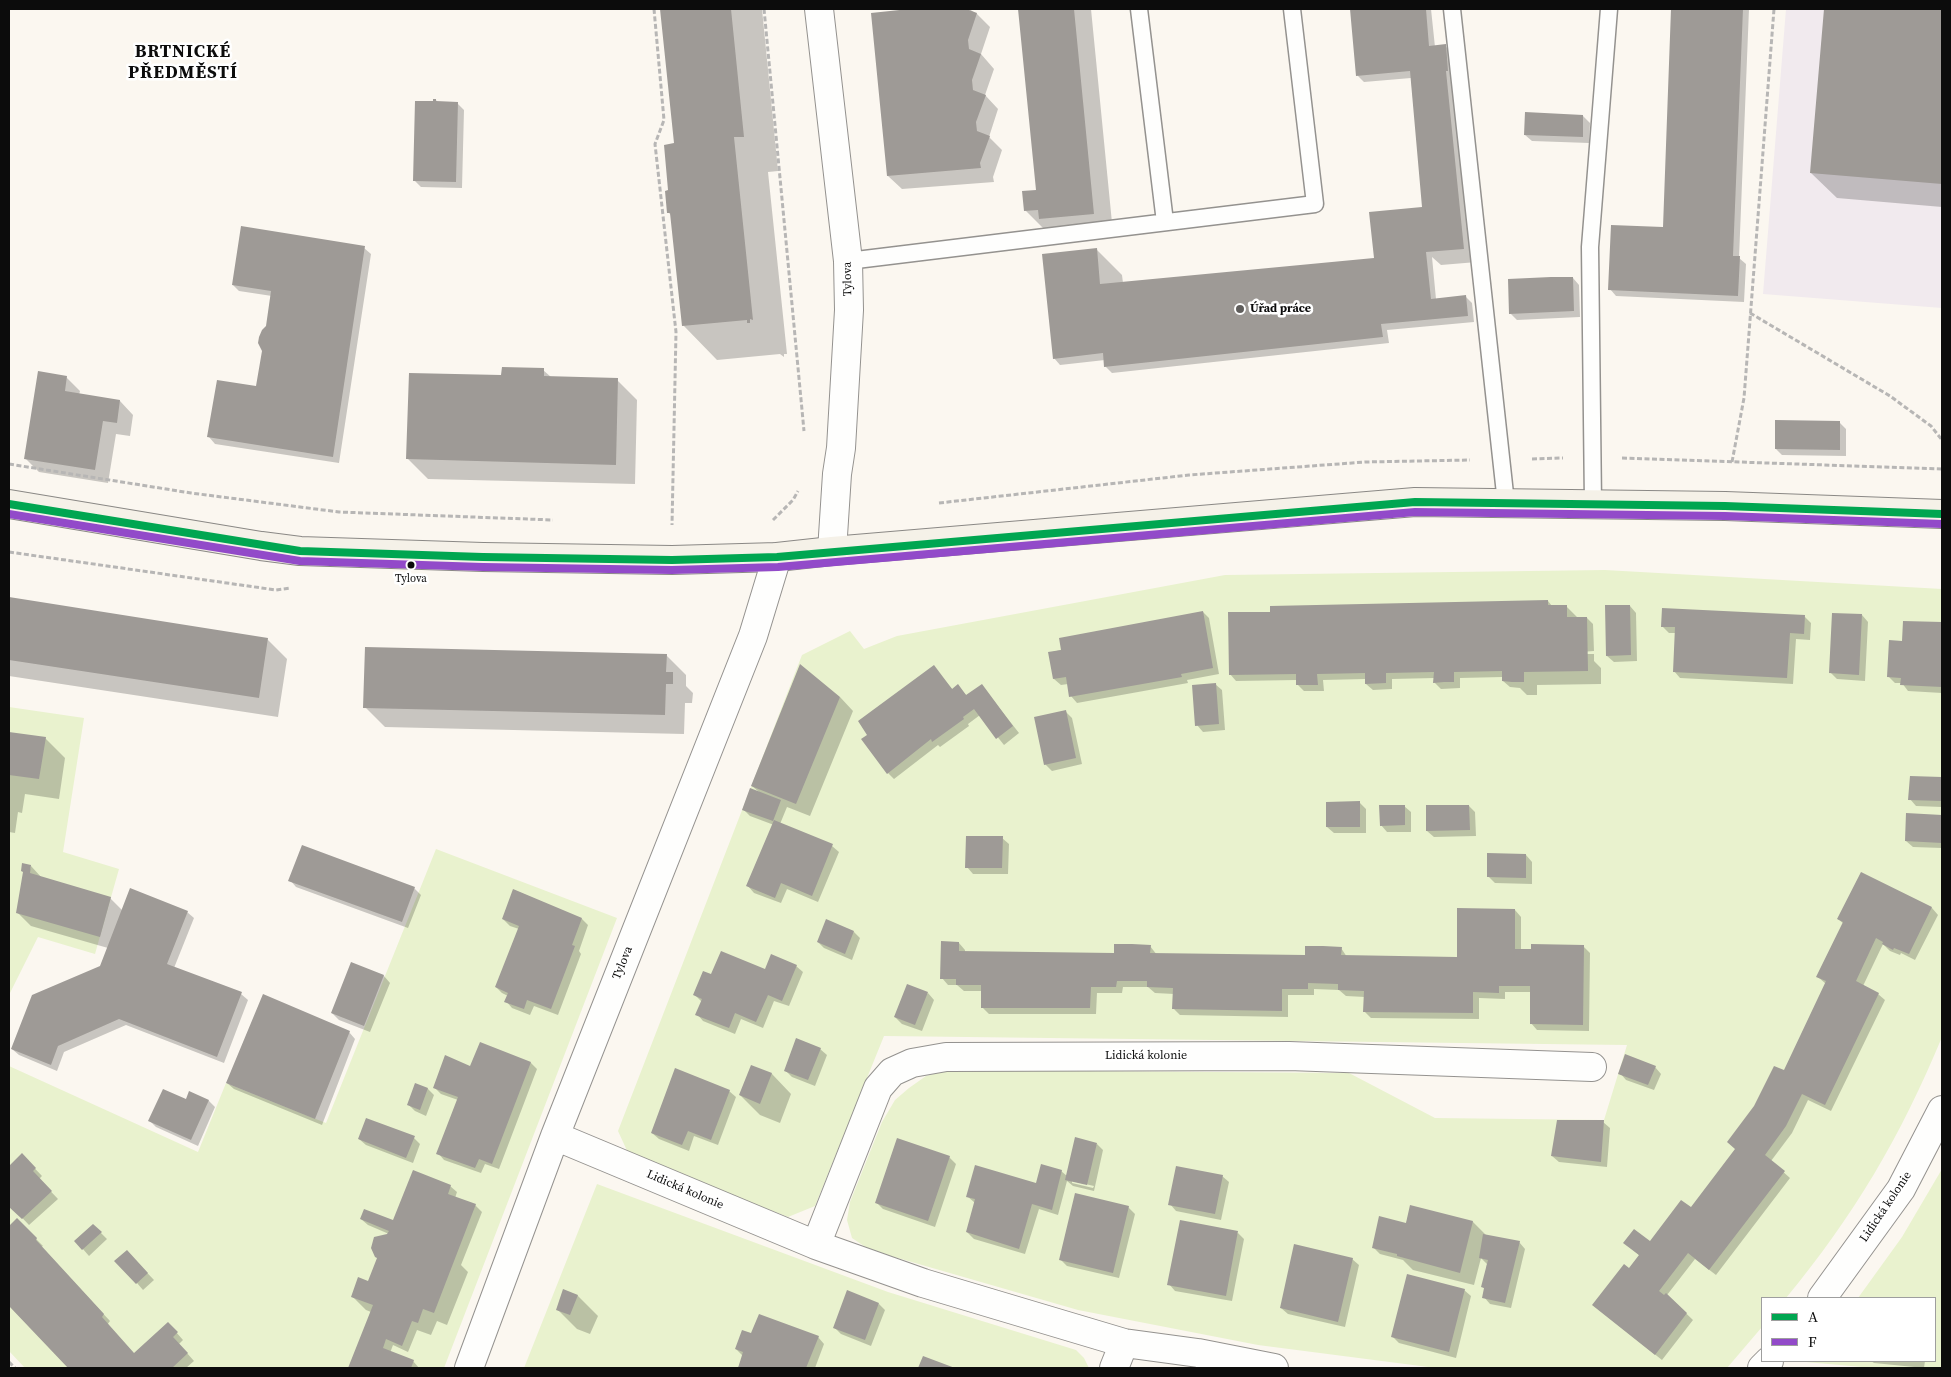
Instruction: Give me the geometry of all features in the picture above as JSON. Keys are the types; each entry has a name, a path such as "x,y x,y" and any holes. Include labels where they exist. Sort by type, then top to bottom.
{"main road":[{"path":"9,504 300,551 483,557 672,560 777,557 1415,502 1726,506 1942,514"}],"street":[{"name":"Tylova","path":"819,9 848,261 847,340 841,448 837,474 832,551"},
{"name":"Tylova","path":"469,1368 555,1136 753,636 777,557"},
{"name":"Lidická kolonie","path":"816,1245 878,1088 892,1072 912,1063 946,1057 1289,1056 1592,1067"},
{"name":"Lidická kolonie","path":"1823,1297 1901,1189 1942,1110"},
{"name":"Lidická kolonie","path":"555,1136 816,1245 923,1283 1124,1343 1198,1353 1274,1368"},
{"path":"1114,1368 1124,1343"}],"lane":[{"path":"1139,9 1165,222"},
{"path":"848,261 1315,204 1292,9"},
{"path":"1452,9 1506,503"},
{"path":"1593,504 1590,247 1609,9"}],"path":[{"path":"654,9 664,120 655,144 676,332 672,528 679,528"},
{"path":"764,9 804,433"},
{"path":"1732,462 1744,398 1774,9"},
{"path":"1750,313 1890,396 1930,426 1942,440"},
{"path":"9,464 191,493 339,512 555,520"},
{"path":"773,520 793,500 801,486"},
{"path":"9,552 276,590 293,588"},
{"path":"9,1362 15,1368"}],"shaded area":[{"path":"1786,9 1942,9 1942,308 1763,294"}],"green space":[{"path":"1605,570 1942,589 1942,1037 1893,1141 1854,1205 1833,1237 1787,1297 1761,1297 1761,1328 1727,1368 1436,1368 1258,1345 1078,1310 870,1250 852,1238 847,1220 850,1202 882,1122 895,1100 926,1076 949,1070 1349,1073 1435,1118 1604,1120 1627,1045 884,1036 815,1206 788,1217 629,1155 618,1131 802,655 850,631 864,649 897,636 1225,575"},
{"path":"9,707 84,718 63,852 119,869 95,954 38,937 9,995"},
{"path":"436,849 617,918 444,1368 25,1368 9,1351 9,1066 198,1152 226,1083 326,1123"},
{"path":"1942,1169 1942,1368 1873,1368 1806,1362 1936,1362 1936,1297 1859,1297 1902,1237"},
{"path":"597,1184 888,1292 1076,1350 1084,1358 1089,1368 524,1368"}],"building":[{"path":"660,9 731,9 744,137 734,137 753,320 750,319 750,323 747,323 747,320 682,326 670,213 667,213 665,191 668,190 664,145 674,143"},
{"path":"909,9 966,9 977,13 968,40 969,49 981,54 972,80 973,90 986,95 976,122 977,131 990,136 980,163 981,168 887,176 871,13"},
{"path":"1018,9 1074,9 1094,214 1039,219 1038,210 1024,211 1022,191 1036,190"},
{"name":"Úřad práce","path":"1350,9 1426,9 1429,46 1446,44 1448,71 1446,71 1464,249 1426,252 1431,299 1466,295 1468,316 1381,324 1383,337 1104,367 1103,353 1053,359 1042,254 1097,248 1100,284 1374,258 1369,212 1422,207 1410,71 1356,76"},
{"path":"1671,9 1743,9 1733,256 1740,256 1738,296 1608,290 1611,225 1663,227"},
{"path":"1824,9 1942,9 1942,184 1810,173"},
{"path":"433,99 436,99 436,101 458,102 456,182 413,181 415,101 433,101"},
{"path":"1525,112 1583,115 1583,137 1524,135"},
{"path":"241,226 365,246 333,457 207,437 217,380 256,386 262,351 258,343 262,330 266,326 271,291 232,285"},
{"path":"1573,277 1574,311 1509,314 1508,279"},
{"path":"502,367 544,368 544,376 618,378 616,465 406,459 409,373 501,375"},
{"path":"38,371 67,376 65,391 120,400 117,423 103,421 95,470 24,459"},
{"path":"1775,420 1840,421 1840,450 1775,449"},
{"path":"9,597 268,638 259,698 9,660"},
{"path":"1548,600 1548,605 1567,605 1567,617 1587,617 1588,671 1524,672 1524,682 1502,681 1502,671 1454,672 1454,682 1433,683 1434,672 1386,673 1386,683 1365,684 1365,673 1317,674 1318,685 1296,685 1296,674 1229,675 1228,612 1270,612 1270,606"},
{"path":"1605,605 1630,605 1631,655 1606,656"},
{"path":"1662,608 1805,615 1804,634 1790,633 1787,678 1673,672 1675,627 1661,627"},
{"path":"1203,611 1213,668 1181,674 1182,677 1069,697 1066,677 1053,679 1048,652 1061,650 1059,638"},
{"path":"1832,613 1862,614 1859,675 1829,673"},
{"path":"1903,621 1942,622 1942,687 1900,685 1901,678 1887,677 1889,640 1902,641"},
{"path":"365,647 667,654 666,672 673,672 673,684 666,684 665,715 363,708"},
{"path":"800,664 840,697 796,804 751,786"},
{"path":"934,665 952,689 958,684 966,695 982,684 1013,726 996,739 974,709 963,717 964,719 932,742 931,739 887,774 861,739 867,735 858,721"},
{"path":"1216,683 1219,724 1195,726 1192,685"},
{"path":"1066,710 1076,758 1044,765 1034,717"},
{"path":"9,732 46,737 39,779 9,775"},
{"path":"1910,776 1942,777 1942,801 1908,800"},
{"path":"750,788 781,800 773,821 742,810"},
{"path":"1360,801 1360,827 1326,827 1326,802"},
{"path":"1379,805 1405,805 1405,825 1380,826"},
{"path":"1426,805 1469,805 1470,830 1426,831"},
{"path":"1906,813 1942,815 1942,843 1905,841"},
{"path":"774,820 833,844 812,896 781,883 775,898 746,886"},
{"path":"966,836 1003,836 1002,868 965,868"},
{"path":"302,845 415,887 402,922 288,881"},
{"path":"1487,853 1526,854 1526,878 1487,877"},
{"path":"22,863 31,865 30,873 111,897 100,937 16,913 23,872 21,871"},
{"path":"1861,872 1932,907 1909,954 1894,948 1893,950 1876,938 1856,981 1879,993 1825,1105 1802,1094 1786,1126 1765,1155 1785,1171 1709,1270 1688,1253 1659,1291 1664,1295 1666,1293 1687,1313 1655,1355 1592,1305 1624,1264 1629,1268 1639,1255 1623,1243 1634,1229 1650,1241 1681,1200 1691,1207 1735,1149 1727,1142 1754,1106 1774,1066 1784,1070 1826,981 1816,977 1843,922 1837,919"},
{"path":"130,888 188,911 167,964 242,992 217,1057 119,1019 58,1046 51,1065 11,1049 32,995 100,966"},
{"path":"513,889 582,918 572,945 575,946 551,1009 527,1000 524,1009 504,1002 508,993 495,987 519,926 502,919"},
{"path":"1457,908 1515,909 1515,949 1531,949 1531,944 1584,945 1583,1025 1530,1024 1530,986 1499,986 1499,993 1473,992 1473,1013 1363,1012 1364,991 1338,990 1338,984 1308,983 1308,989 1282,989 1282,1011 1172,1009 1173,988 1147,987 1147,981 1117,981 1116,987 1091,987 1090,1008 981,1008 981,985 956,985 956,979 940,979 941,941 959,942 959,951 1114,953 1114,944 1132,944 1151,945 1150,953 1305,955 1305,946 1323,946 1342,947 1341,955 1457,957"},
{"path":"826,919 854,931 845,954 817,942"},
{"path":"721,951 765,969 771,954 797,965 782,1001 768,995 756,1022 735,1013 729,1028 695,1015 702,999 693,995 703,971 711,974"},
{"path":"351,962 384,975 364,1026 331,1013"},
{"path":"907,984 928,992 915,1025 894,1017"},
{"path":"263,994 350,1031 315,1119 226,1083"},
{"path":"796,1038 821,1048 808,1080 784,1071"},
{"path":"480,1042 531,1062 492,1164 479,1159 475,1168 436,1154 458,1097 433,1088 445,1055 470,1066"},
{"path":"1625,1054 1656,1066 1648,1085 1618,1074"},
{"path":"751,1065 772,1073 760,1104 739,1095"},
{"path":"675,1068 730,1090 711,1140 688,1131 682,1145 651,1133"},
{"path":"415,1083 428,1088 420,1110 407,1105"},
{"path":"163,1089 186,1099 189,1091 209,1100 191,1140 148,1121"},
{"path":"366,1118 415,1136 406,1158 358,1139"},
{"path":"1557,1120 1604,1120 1601,1162 1551,1156"},
{"path":"1075,1137 1097,1143 1087,1185 1065,1180"},
{"path":"897,1138 950,1156 928,1221 875,1203"},
{"path":"22,1153 36,1168 33,1171 52,1191 22,1219 9,1207 9,1166"},
{"path":"1041,1164 1062,1170 1052,1210 1032,1204 1019,1249 966,1232 975,1199 966,1197 975,1165 1036,1183"},
{"path":"1176,1166 1223,1175 1215,1214 1168,1205"},
{"path":"413,1170 451,1185 448,1194 476,1204 434,1313 423,1309 418,1323 412,1321 402,1346 386,1339 383,1348 414,1360 411,1368 348,1368 373,1305 351,1297 358,1277 368,1281 377,1258 371,1248 374,1237 387,1234 389,1231 360,1219 364,1209 393,1220"},
{"path":"1075,1193 1129,1206 1113,1273 1059,1260"},
{"path":"1410,1205 1473,1221 1460,1273 1372,1248 1379,1216 1406,1223"},
{"path":"17,1218 104,1314 102,1317 134,1353 168,1322 178,1332 173,1337 188,1353 172,1368 68,1368 9,1306 9,1226"},
{"path":"1180,1220 1238,1231 1226,1296 1167,1285"},
{"path":"93,1224 102,1232 82,1250 74,1241"},
{"path":"1483,1234 1520,1241 1505,1303 1482,1298 1484,1288 1481,1287 1488,1260 1479,1258"},
{"path":"1294,1244 1353,1258 1338,1322 1280,1308"},
{"path":"127,1250 148,1273 136,1284 114,1261"},
{"path":"1407,1274 1465,1289 1449,1352 1391,1337"},
{"path":"563,1289 578,1295 570,1315 556,1310"},
{"path":"847,1290 879,1303 865,1340 833,1328"},
{"path":"759,1314 819,1336 806,1368 738,1368 743,1352 735,1349 742,1330 751,1333"},
{"path":"923,1356 955,1368 918,1368"}],"transit line":[{"name":"A","path":"9,504 300,551 483,557 672,560 777,557 1415,502 1725,506 1942,514"},
{"name":"F","path":"9,514 300,561 483,567 672,570 778,567 1415,512 1725,516 1942,524"}],"place":[{"name":"Úřad práce","path":"1240,309"},
{"name":"Tylova","path":"411,565"}],"district":[{"name":"BRTNICKÉ PŘEDMĚSTÍ","path":"183,62"}]}
